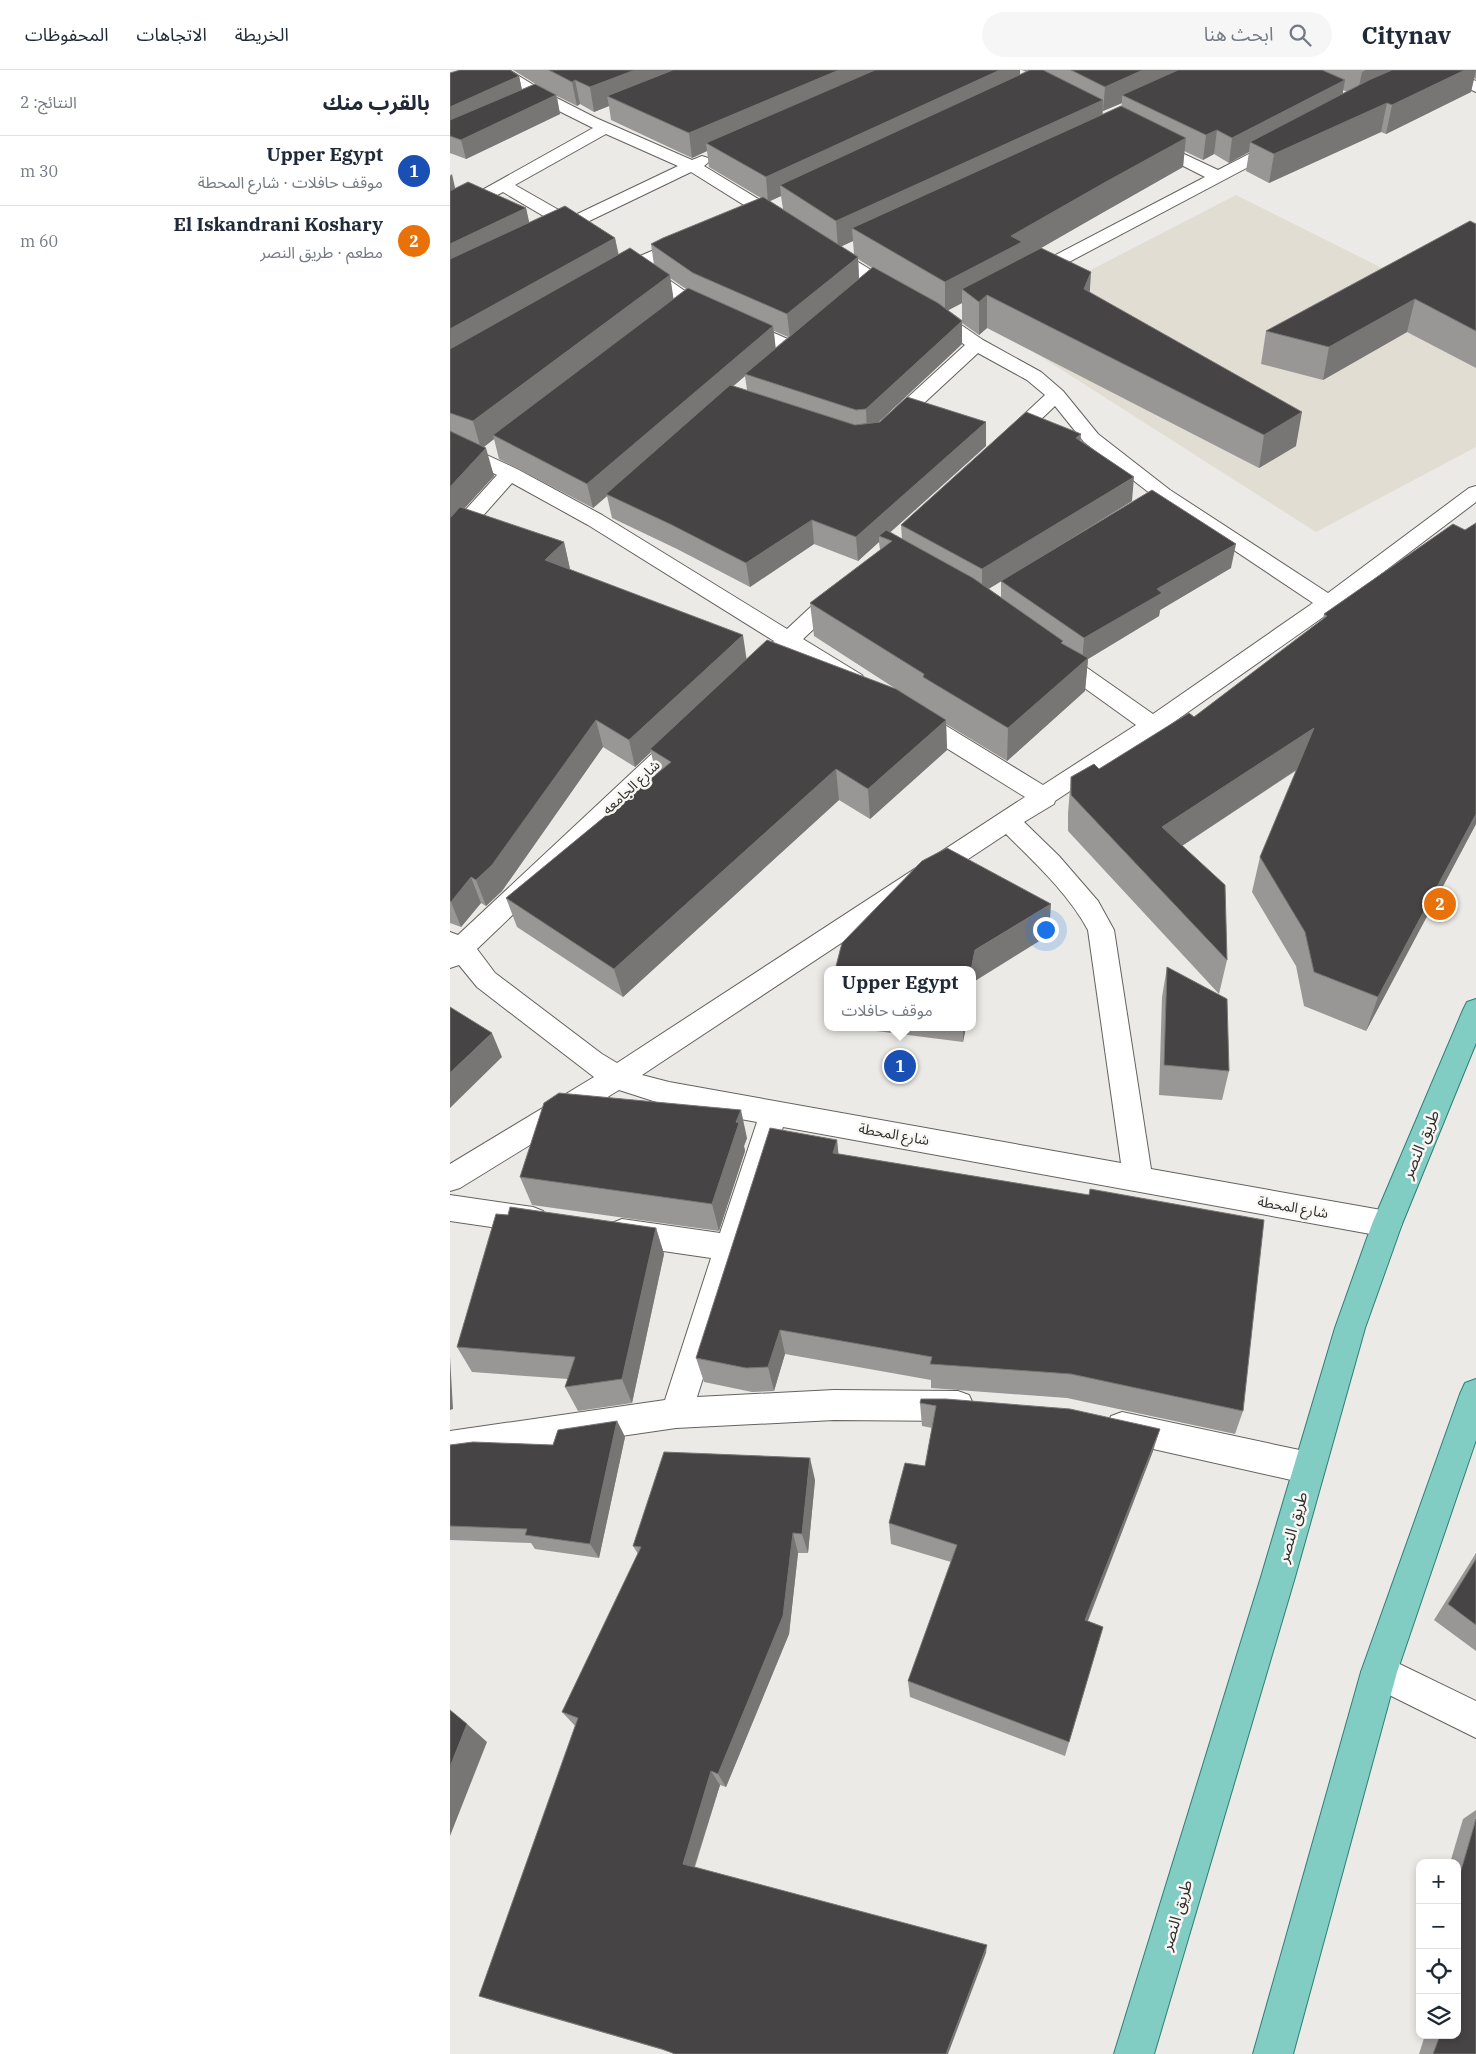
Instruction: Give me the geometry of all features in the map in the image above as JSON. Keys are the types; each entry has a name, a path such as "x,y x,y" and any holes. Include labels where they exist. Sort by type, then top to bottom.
{"main road":[{"name":"طريق النصر","path":"1134,2054 1278,1577 1350,1328 1387,1224 1476,1010"},
{"path":"1273,2054 1379,1672 1476,1394"}],"street":[{"path":"493,71 539,95 601,121 692,166 798,232"},
{"path":"1432,71 1476,87"},
{"path":"522,103 539,95"},
{"path":"450,215 503,185 601,121"},
{"path":"1134,135 1217,176"},
{"path":"1015,284 1296,136"},
{"path":"536,240 719,154"},
{"path":"503,185 595,239"},
{"path":"750,218 785,203"},
{"path":"602,284 636,264 706,236"},
{"path":"814,242 873,280 945,321 976,344 1034,376 1056,395 1091,438 1155,499 1328,603"},
{"path":"837,257 855,249"},
{"path":"619,254 689,302 785,354 806,336"},
{"path":"858,292 873,280"},
{"path":"674,314 689,302"},
{"path":"945,321 963,311"},
{"path":"874,440 976,344"},
{"path":"993,454 1056,395"},
{"path":"450,444 491,453 510,473 602,514 787,640 870,691"},
{"path":"450,540 510,473"},
{"path":"450,1179 617,1077 1009,822 1153,725 1328,603 1472,499"},
{"path":"737,688 858,576"},
{"path":"1039,645 1153,725"},
{"path":"895,706 1045,798"},
{"name":"شارع الجامعه","path":"454,949 693,729"},
{"path":"1009,822 1050,863 1089,908 1101,930 1138,1178"},
{"name":"شارع المحطة","path":"454,949 486,980 592,1062 617,1077 642,1087 669,1094 1387,1224"},
{"path":"676,1413 774,1112"},
{"path":"450,1208 556,1223"},
{"path":"595,1228 730,1248"},
{"path":"450,1446 676,1413 834,1405 947,1405 984,1408"},
{"path":"1096,1421 1309,1468"},
{"path":"1379,1672 1476,1720"}],"shaded area":[{"path":"1236,195 1476,315 1476,447 1316,532 988,323"}],"building":[{"path":"460,70 510,70 519,76 450,107 450,73"},
{"path":"549,70 635,70 590,87 575,80 572,82"},
{"path":"673,70 839,70 689,133 607,96"},
{"path":"875,70 1000,70 766,177 706,143"},
{"path":"1030,70 1043,70 1103,100 836,221 780,185"},
{"path":"1071,70 1143,70 1105,87"},
{"path":"1178,70 1322,70 1345,80 1232,138 1217,130 1206,135 1122,95"},
{"path":"1392,70 1465,70 1392,105 1387,103 1274,154 1250,142 1369,80"},
{"path":"535,84 556,95 461,140 450,136 450,120"},
{"path":"1121,106 1186,138 1011,236 1022,242 945,282 852,228"},
{"path":"468,182 526,208 450,244 450,191"},
{"path":"763,197 858,257 787,314 693,273 651,244 663,238"},
{"path":"565,206 615,238 450,329 450,259"},
{"path":"1470,221 1476,224 1476,331 1415,299 1329,347 1266,331"},
{"path":"630,248 670,275 473,421 450,413 450,349"},
{"path":"1041,248 1091,272 1084,289 1302,412 1264,435 987,295 979,302 962,289"},
{"path":"873,267 938,303 962,321 866,409 856,410 745,374"},
{"path":"688,288 773,326 587,484 493,435"},
{"path":"730,385 855,425 880,422 907,397 986,422 856,537 812,520 746,563 606,494"},
{"path":"1026,412 1081,434 1076,438 1134,477 982,569 901,525"},
{"path":"450,431 486,448 450,487"},
{"path":"1152,490 1236,544 1157,589 1162,593 1084,638 1001,581"},
{"path":"460,507 564,542 545,560 743,635 629,740 596,720 492,865 476,880 471,877 451,902 450,518"},
{"path":"1476,523 1476,814 1378,997 1314,972 1305,932 1260,857 1314,728 1162,827 1225,885 1227,960 1071,795 1071,777 1094,764 1099,769 1189,713 1194,717 1327,616 1324,614 1453,524 1465,530"},
{"path":"886,530 973,578 1063,641 1061,643 1088,658 1008,728 923,677 924,674 810,603 892,541 879,536"},
{"path":"767,640 896,689 946,720 868,789 836,769 614,969 506,898 671,762 650,749"},
{"path":"947,848 1051,904 975,950 972,966 836,966 842,943 922,861"},
{"path":"1167,967 1227,999 1229,1071 1164,1065"},
{"path":"450,1007 492,1033 450,1073"},
{"path":"559,1093 741,1110 736,1122 739,1123 712,1204 520,1177 544,1103"},
{"path":"770,1128 837,1140 833,1153 1089,1195 1090,1189 1264,1220 1243,1411 1071,1374 930,1364 932,1357 780,1330 768,1367 746,1368 696,1358"},
{"path":"510,1207 656,1228 622,1379 565,1387 575,1357 457,1347 496,1214 508,1215"},
{"path":"921,1399 946,1399 1070,1409 1160,1429 1085,1620 1103,1627 1069,1742 908,1681 957,1545 889,1523 905,1463 925,1466 936,1406 920,1403"},
{"path":"617,1421 590,1544 525,1535 527,1529 450,1526 450,1445 473,1442 553,1445 558,1430"},
{"path":"664,1452 810,1458 802,1534 793,1533 783,1616 718,1774 711,1771 683,1864 987,1945 946,2054 675,2054 479,1996 578,1718 562,1712 641,1547 633,1546"},
{"path":"1476,1559 1476,1625 1448,1604"},
{"path":"450,1710 467,1724 450,1767"},
{"path":"1476,1819 1476,2054 1433,2054 1439,2039 1461,2039 1461,1870"}],"place":[{"name":"El Iskandrani Koshary","path":"1440,904"},
{"name":"Upper Egypt","path":"900,1066"}]}
